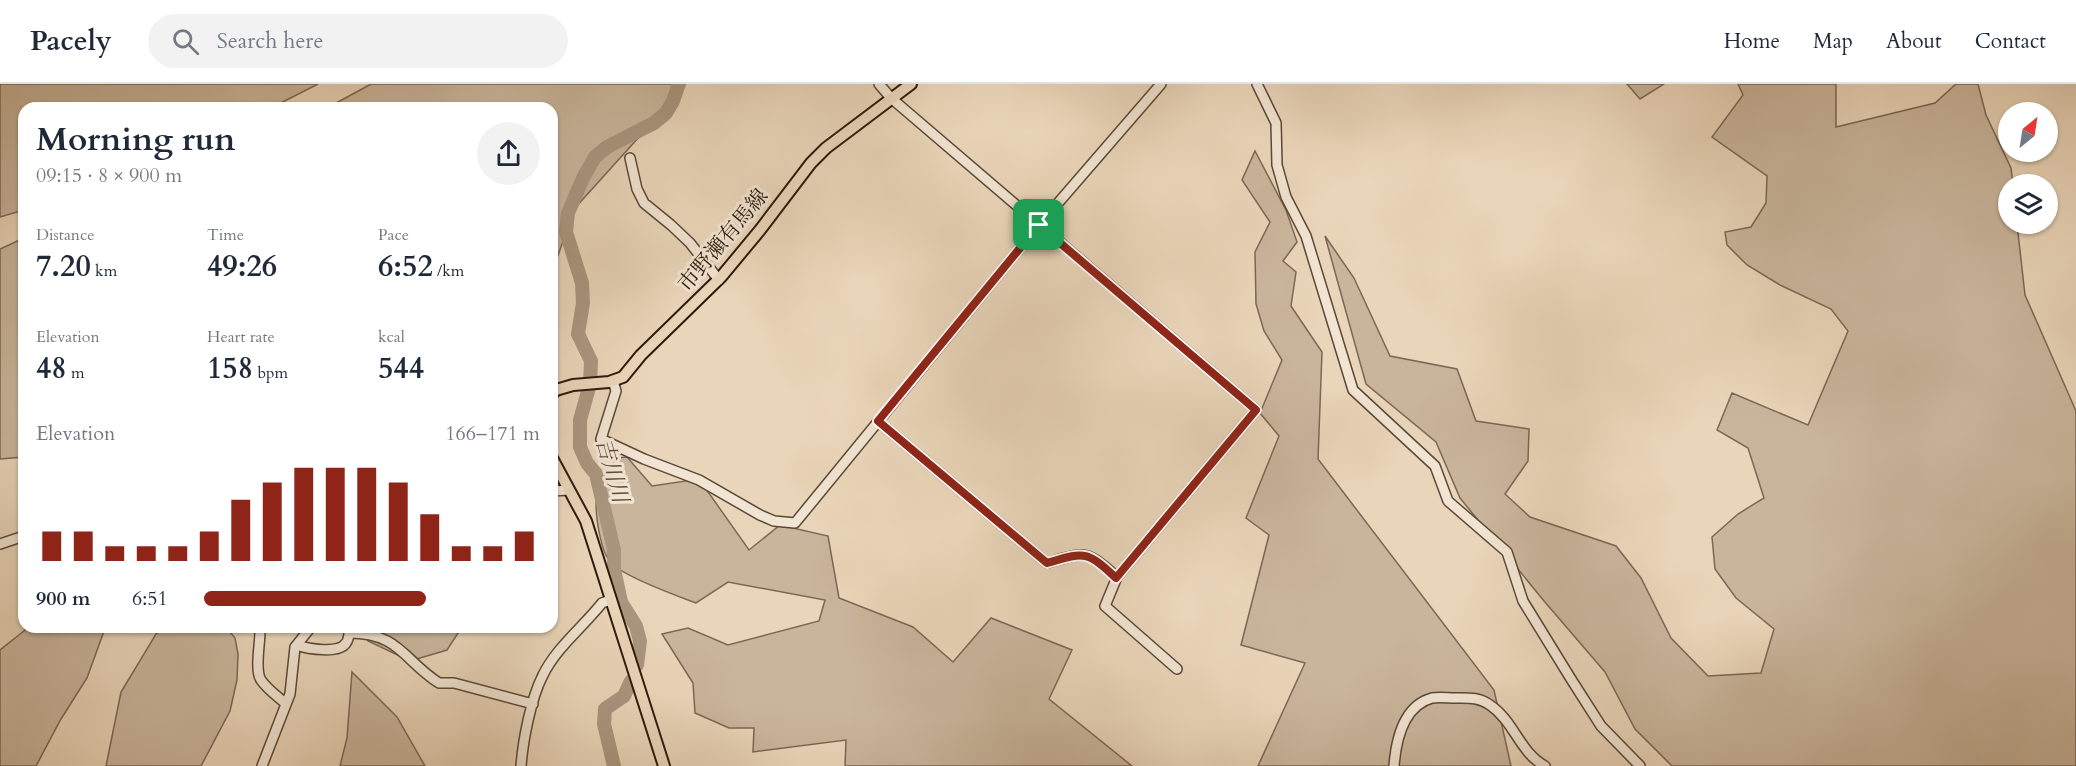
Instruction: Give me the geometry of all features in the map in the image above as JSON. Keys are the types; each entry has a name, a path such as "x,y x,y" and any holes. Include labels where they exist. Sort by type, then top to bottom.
{"main road":[{"name":"市野瀬有馬線","path":"611,381 623,376 641,355 719,280 818,156 911,84"},
{"path":"558,389 573,385 611,381"},
{"path":"558,469 586,521 664,766"}],"street":[{"path":"879,84 891,98 1256,410 1116,578 1104,606 1177,669"},
{"path":"611,381 616,391 601,439 644,459 699,480 760,515 774,521 795,523 1039,225 1161,84"},
{"path":"1257,84 1276,123 1277,165 1286,197 1306,236 1353,390 1435,466 1448,501 1507,552 1523,601 1600,726 1640,766"},
{"path":"630,158 637,189 644,203 690,243 719,280"},
{"path":"878,421 1047,563 1079,554 1086,555 1099,561 1116,578"},
{"path":"558,491 569,490"},
{"path":"0,544 18,538"},
{"path":"521,766 533,704 542,676 557,654 602,603 610,600"},
{"path":"261,633 258,671 260,678 285,703"},
{"path":"262,766 290,694 297,645 306,633"},
{"path":"297,645 323,650 341,647 346,644 349,633 362,633 383,638 397,645 439,683 454,682 533,704"},
{"path":"1394,766 1405,718 1412,708 1432,698 1478,698 1491,705 1509,723 1534,760 1545,766"}],"shaded area":[{"path":"0,84 318,84 283,102 18,102 18,212 0,217"},
{"path":"371,84 676,84 658,116 575,208 558,255 558,102 338,102"},
{"path":"1627,84 1664,84 1640,99"},
{"path":"1738,84 1836,84 1836,127 1935,103 1956,84 1978,84 1986,115 1998,140 1998,162 2008,162 2011,168 2012,174 1998,174 1998,234 2018,234 2025,295 2076,411 2076,766 1672,766 1635,729 1605,672 1460,498 1436,442 1366,384 1325,236 1354,278 1390,356 1457,369 1476,421 1529,429 1528,461 1505,494 1530,517 1616,546 1641,578 1671,638 1708,676 1761,673 1774,629 1736,598 1715,569 1712,537 1738,514 1764,498 1748,448 1717,430 1732,393 1808,425 1848,331 1831,309 1780,285 1747,265 1727,245 1725,232 1751,227 1766,203 1767,176 1712,137 1743,95"},
{"path":"1255,151 1286,210 1297,242 1283,261 1296,272 1291,306 1322,352 1318,459 1494,690 1511,766 1258,766 1305,663 1241,645 1269,535 1246,518 1279,436 1260,413 1282,360 1264,331 1256,304 1255,252 1270,222 1242,180"},
{"path":"18,241 18,458 0,459 0,249"},
{"path":"627,457 652,486 699,479 749,550 780,525 828,536 839,598 913,627 953,662 991,618 1072,650 1049,699 1132,766 845,766 846,740 753,752 754,728 729,728 695,713 693,683 662,634 688,628 728,645 819,621 825,600 728,582 696,603 628,575 612,564 604,551 597,520 596,501 600,484 608,470 617,458"},
{"path":"21,633 103,633 87,678 61,719 36,766 0,766 0,650"},
{"path":"231,633 235,638 238,654 237,680 230,711 201,766 106,766 121,692 156,634"},
{"path":"364,633 458,633 447,650 410,661 368,641"},
{"path":"352,672 397,717 425,766 340,766 347,738"}],"waterway":[{"name":"吉川川","path":"637,665 640,641 636,626 621,602 614,569 614,550 596,474 587,463 580,447 580,420 590,384 591,361 578,334 583,303 582,283 566,232 568,213 595,157 607,147 654,123 666,113 679,84"},
{"name":"吉川川","path":"614,766 604,724 605,709 624,696 631,681"}],"route":[{"path":"1039,225 1256,410 1116,578 1099,561 1086,555 1079,554 1047,563 878,421 1039,225"}]}
